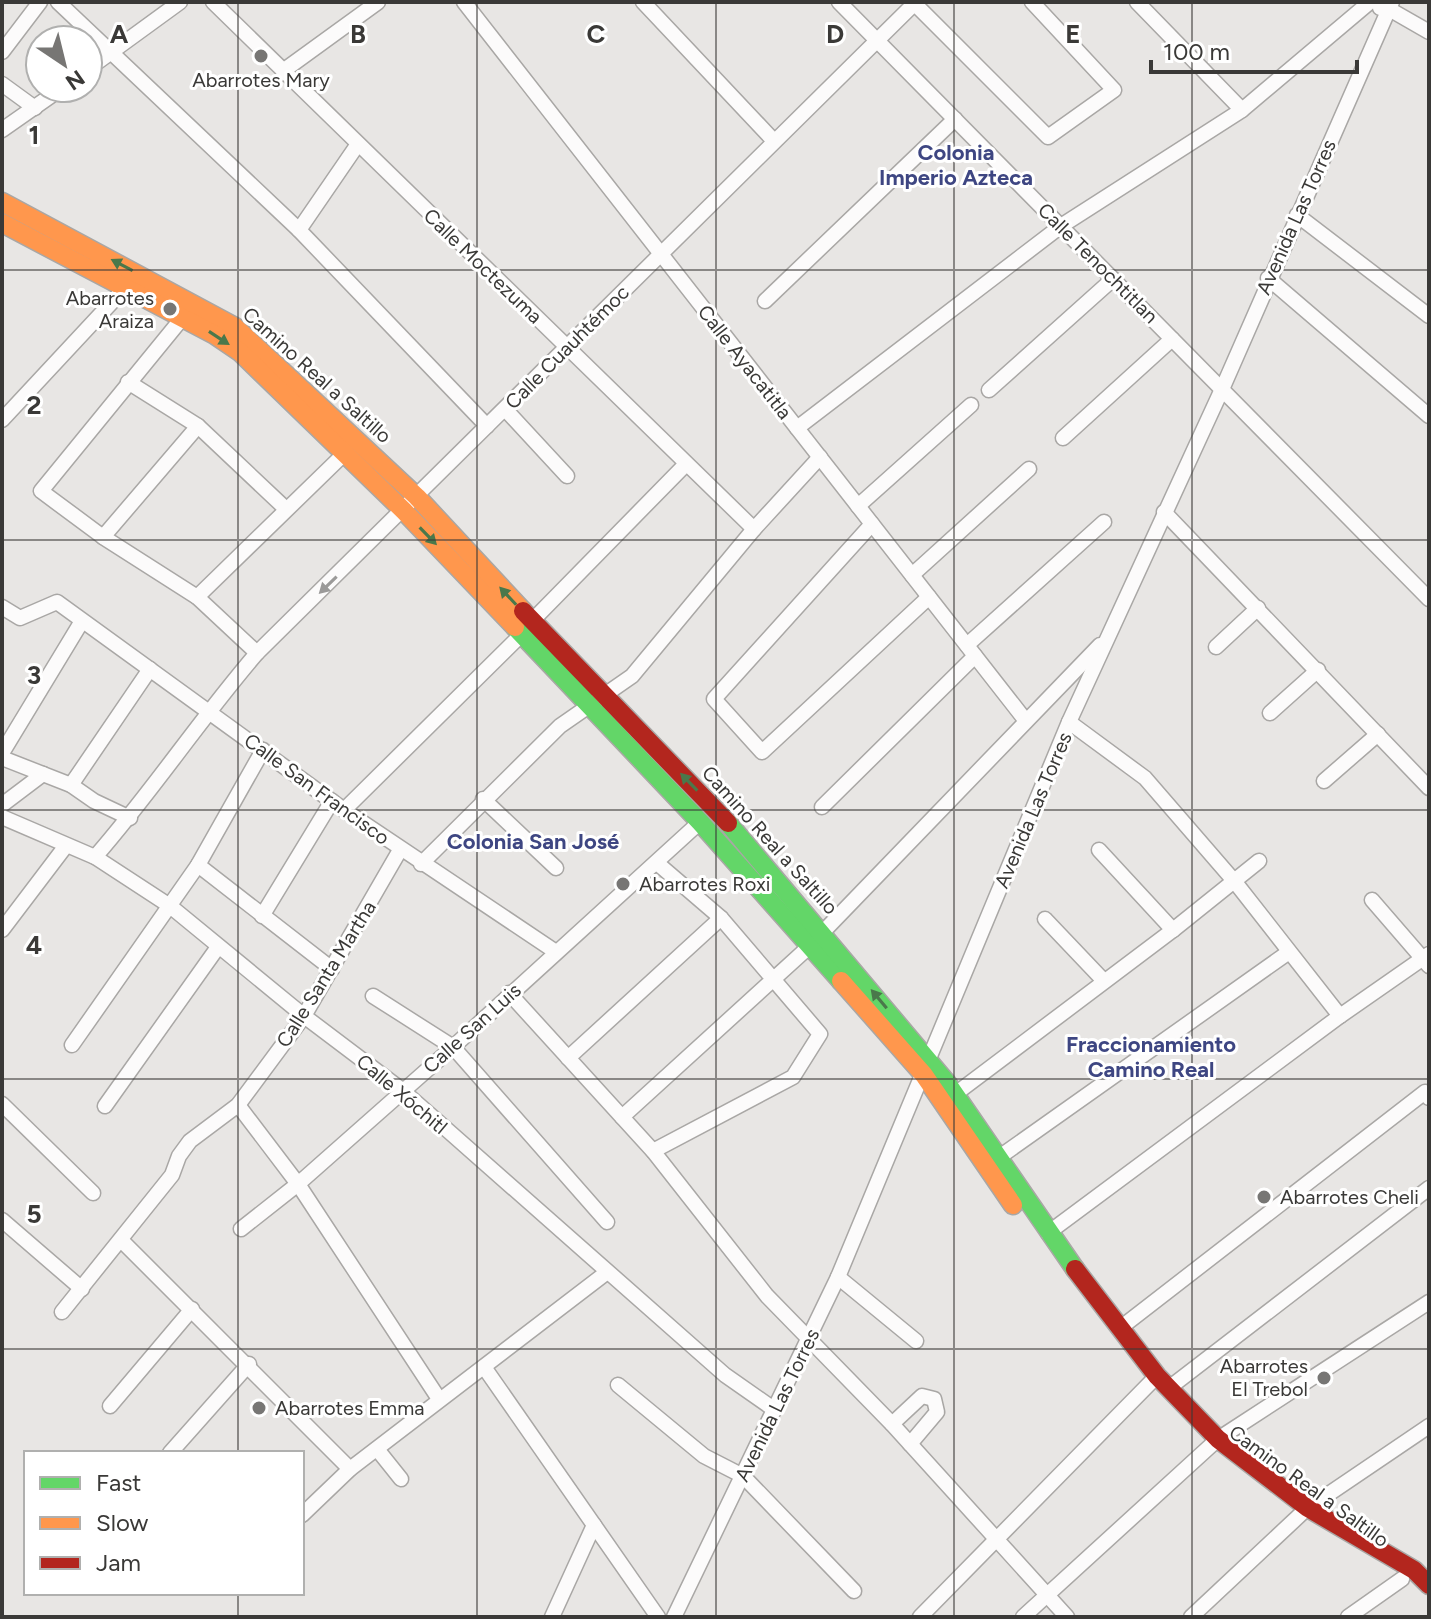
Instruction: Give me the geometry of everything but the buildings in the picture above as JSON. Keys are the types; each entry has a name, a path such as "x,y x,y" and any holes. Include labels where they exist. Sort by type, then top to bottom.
{"street":[{"path":"2,52 40,2"},
{"path":"58,2 299,230 487,426"},
{"path":"104,57 180,2"},
{"name":"Calle Moctezuma","path":"213,2 754,529"},
{"path":"283,71 378,2"},
{"name":"Calle Ayacatitla","path":"464,2 1026,721"},
{"path":"643,2 774,141"},
{"name":"Calle Tenochtitlan","path":"839,2 1223,387 1429,599"},
{"path":"914,2 1048,137 1114,90 1032,2"},
{"name":"Calle Cuauhtémoc","path":"95,857 130,818 208,709 257,653 914,2"},
{"path":"1137,2 1242,110"},
{"path":"797,428 1061,226 1242,110 1366,4 1390,5 1429,32"},
{"name":"Avenida Las Torres","path":"674,1617 838,1277 1069,722 1223,387 1268,278 1390,5"},
{"path":"2,84 35,108"},
{"path":"2,130 40,104"},
{"path":"765,301 955,119"},
{"path":"299,230 358,144"},
{"name":"Camino Real a Saltillo","path":"4,211 125,288 188,310 240,352 345,453 410,504"},
{"name":"Camino Real a Saltillo","path":"4,211 255,343 597,701 700,822 817,939"},
{"path":"1297,215 1429,316"},
{"path":"1268,278 1429,416"},
{"path":"989,390 1113,279"},
{"path":"2,420 125,288"},
{"path":"188,310 41,491 103,537 197,597 257,653"},
{"path":"1063,438 1172,339"},
{"path":"128,382 198,426 286,509"},
{"path":"858,506 971,405"},
{"path":"505,409 567,476"},
{"path":"103,537 198,426"},
{"path":"197,597 345,453"},
{"path":"421,864 483,799 560,726 632,676 754,529 820,457"},
{"path":"262,916 338,806 527,628 686,464"},
{"path":"912,575 1029,469"},
{"path":"1164,512 1429,788"},
{"path":"822,807 971,650 1104,522"},
{"path":"872,524 714,699 762,752 929,597"},
{"name":"Calle San Francisco","path":"2,607 20,618 57,602 400,850 556,952"},
{"path":"1216,647 1258,608"},
{"path":"82,621 2,756 71,785 94,801 130,818"},
{"path":"622,1117 817,939 1108,637"},
{"path":"71,785 150,669"},
{"path":"1270,713 1318,670"},
{"name":"Camino Real a Saltillo","path":"597,701 726,820 817,939 926,1067 998,1158 1048,1233 1160,1385"},
{"path":"1069,722 1145,778 1235,882 1340,1016"},
{"path":"1324,781 1378,734"},
{"path":"72,1045 198,865 263,750"},
{"path":"2,805 43,774"},
{"path":"483,799 556,868"},
{"name":"Calle Xóchitl","path":"2,817 65,847 95,857 170,906 304,1016 402,1090 606,1273 725,1375 775,1410"},
{"name":"Calle San Luis","path":"241,1229 298,1184 453,1047 700,822"},
{"path":"2,930 65,847"},
{"name":"Calle Santa Martha","path":"62,1312 172,1175 179,1156 190,1141 238,1105 304,1016 400,850"},
{"path":"1099,850 1173,930"},
{"path":"949,1098 1173,930 1259,861"},
{"path":"653,1151 793,1077 820,1034 721,918 657,863"},
{"path":"198,865 332,969"},
{"path":"1048,1233 1340,1016 1426,960 1372,900"},
{"path":"568,1058 721,918"},
{"path":"1045,919 1104,981"},
{"path":"105,1106 218,947"},
{"path":"998,1158 1289,952"},
{"path":"509,993 653,1151 808,1341 892,1424 1067,1617"},
{"path":"373,996 453,1047 607,1222"},
{"path":"1119,1329 1427,1095"},
{"name":"Camino Real a Saltillo","path":"949,1098 1039,1242 1111,1335 1216,1442 1305,1511 1415,1570 1429,1588"},
{"path":"2,1104 93,1193"},
{"path":"238,1105 298,1184 439,1399"},
{"path":"920,1617 1160,1385 1429,1188"},
{"path":"2,1220 82,1289"},
{"path":"122,1241 249,1364 350,1469"},
{"path":"304,1513 350,1469 606,1273"},
{"path":"838,1277 916,1341"},
{"path":"1023,1617 1216,1442 1429,1302"},
{"path":"110,1406 192,1309"},
{"path":"172,1451 249,1364"},
{"path":"484,1367 658,1617"},
{"path":"618,1385 704,1456 743,1476 854,1591"},
{"path":"892,1424 922,1396 934,1399 937,1412 910,1444"},
{"path":"1191,1617 1305,1511 1429,1426"},
{"path":"377,1449 401,1479"},
{"path":"552,1617 594,1525"},
{"path":"1348,1617 1415,1570"}],"traffic: fast":[{"path":"515,627 700,822 841,981"},
{"path":"728,823 947,1083 1075,1269"}],"traffic: slow":[{"path":"2,202 235,327 417,497 523,611"},
{"path":"2,223 215,335 240,352 404,511 515,627"},
{"path":"841,981 924,1075 1013,1205"}],"traffic: jam":[{"path":"523,611 728,823"},
{"path":"1075,1269 1157,1376 1218,1439 1308,1508 1414,1570 1429,1585"}],"place":[{"name":"Abarrotes Mary","path":"261,56"},
{"name":"Abarrotes Araiza","path":"170,309"},
{"name":"Abarrotes Roxi","path":"623,884"},
{"name":"Abarrotes Cheli","path":"1264,1197"},
{"name":"Abarrotes El Trebol","path":"1324,1378"},
{"name":"Abarrotes Emma","path":"259,1408"}],"district":[{"name":"Colonia Imperio Azteca","path":"956,164"},
{"name":"Colonia San José","path":"533,841"},
{"name":"Fraccionamiento Camino Real","path":"1151,1056"}]}
